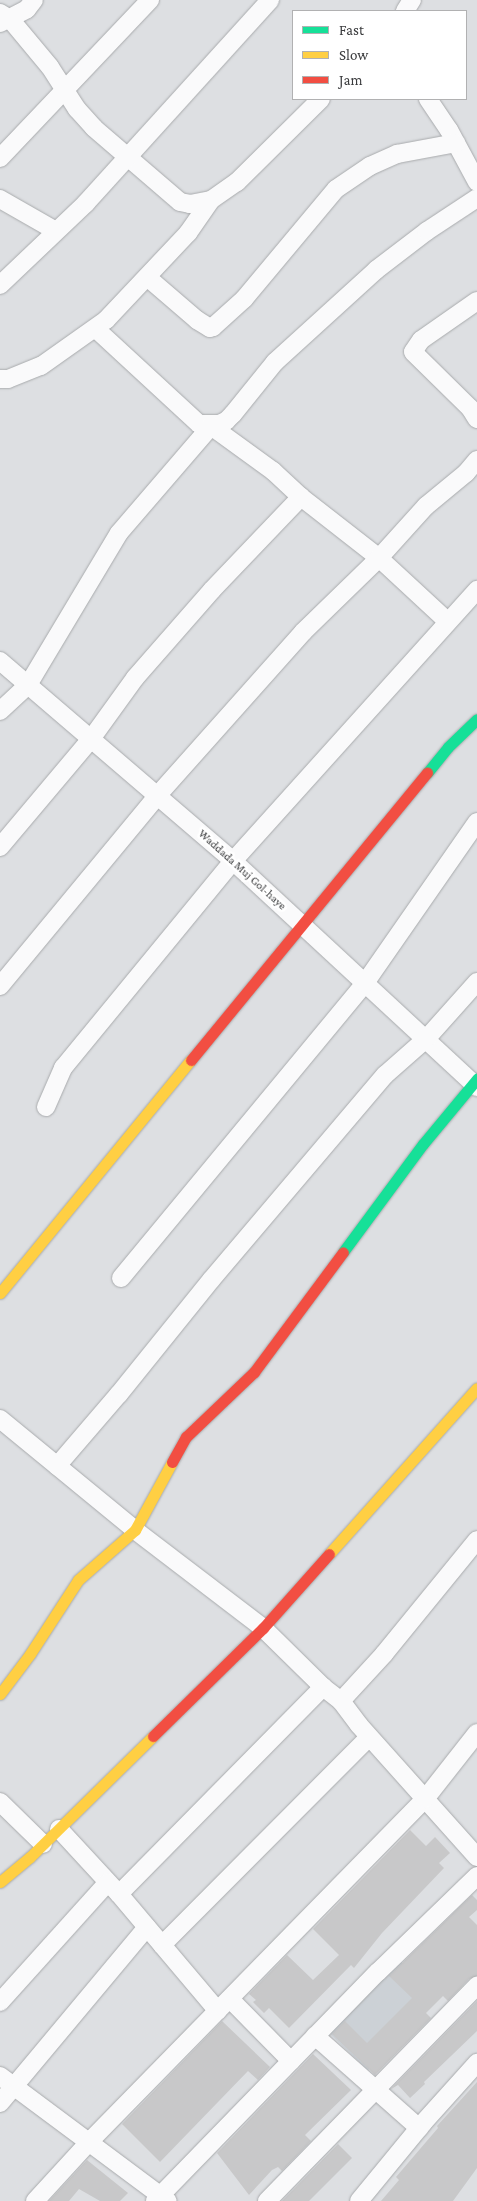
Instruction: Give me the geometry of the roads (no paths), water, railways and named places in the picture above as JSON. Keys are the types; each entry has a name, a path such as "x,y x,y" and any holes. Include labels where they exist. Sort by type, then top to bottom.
{"street":[{"path":"34,0 27,9 3,19 50,67 77,109 94,128 180,202 190,204 211,200"},
{"path":"0,158 150,0"},
{"path":"0,285 128,157 270,0"},
{"path":"0,379 8,379 41,366 96,329 188,233 211,200 237,182 320,100"},
{"path":"429,100 456,143 477,182"},
{"path":"147,277 197,320 210,328 213,327 244,299 336,190 370,166 397,154 456,143"},
{"path":"0,711 28,685 119,534 211,426 226,421 275,362 376,270 427,231 477,198"},
{"path":"0,199 56,231"},
{"path":"477,301 421,340 413,352 470,408 477,419"},
{"path":"96,329 199,424 211,426 273,472 301,497 379,558 447,621"},
{"path":"0,986 157,796 303,632 379,558 426,506 466,472 477,460"},
{"path":"0,847 91,739 135,678 212,590 301,497"},
{"path":"46,1107 63,1068 232,861 477,590"},
{"name":"Waddada Muj Gol-haye","path":"0,661 232,861 476,1083"},
{"path":"0,1293 304,926 448,747 477,719"},
{"path":"121,1278 365,983 477,822"},
{"path":"57,1466 119,1394 210,1280 385,1075 427,1038 477,982"},
{"path":"0,1694 30,1654 78,1580 135,1530 186,1437 254,1372 423,1144 476,1083"},
{"path":"0,1882 44,1844 263,1628 474,1396"},
{"path":"0,1419 135,1530 263,1628 340,1702 477,1857"},
{"path":"340,1702 384,1654 477,1540"},
{"path":"0,2002 114,1888 323,1687"},
{"path":"35,2201 89,2142 425,1799 477,1733"},
{"path":"162,1945 369,1737"},
{"path":"0,1802 44,1844"},
{"path":"59,1829 114,1888 162,1945 224,2005 291,2061"},
{"path":"0,2076 89,2142 161,2199 315,2036 477,1876"},
{"path":"0,2103 147,1927"},
{"path":"268,2201 477,1986"},
{"path":"315,2036 419,2128"},
{"path":"359,2201 419,2128 477,2063"}]}
